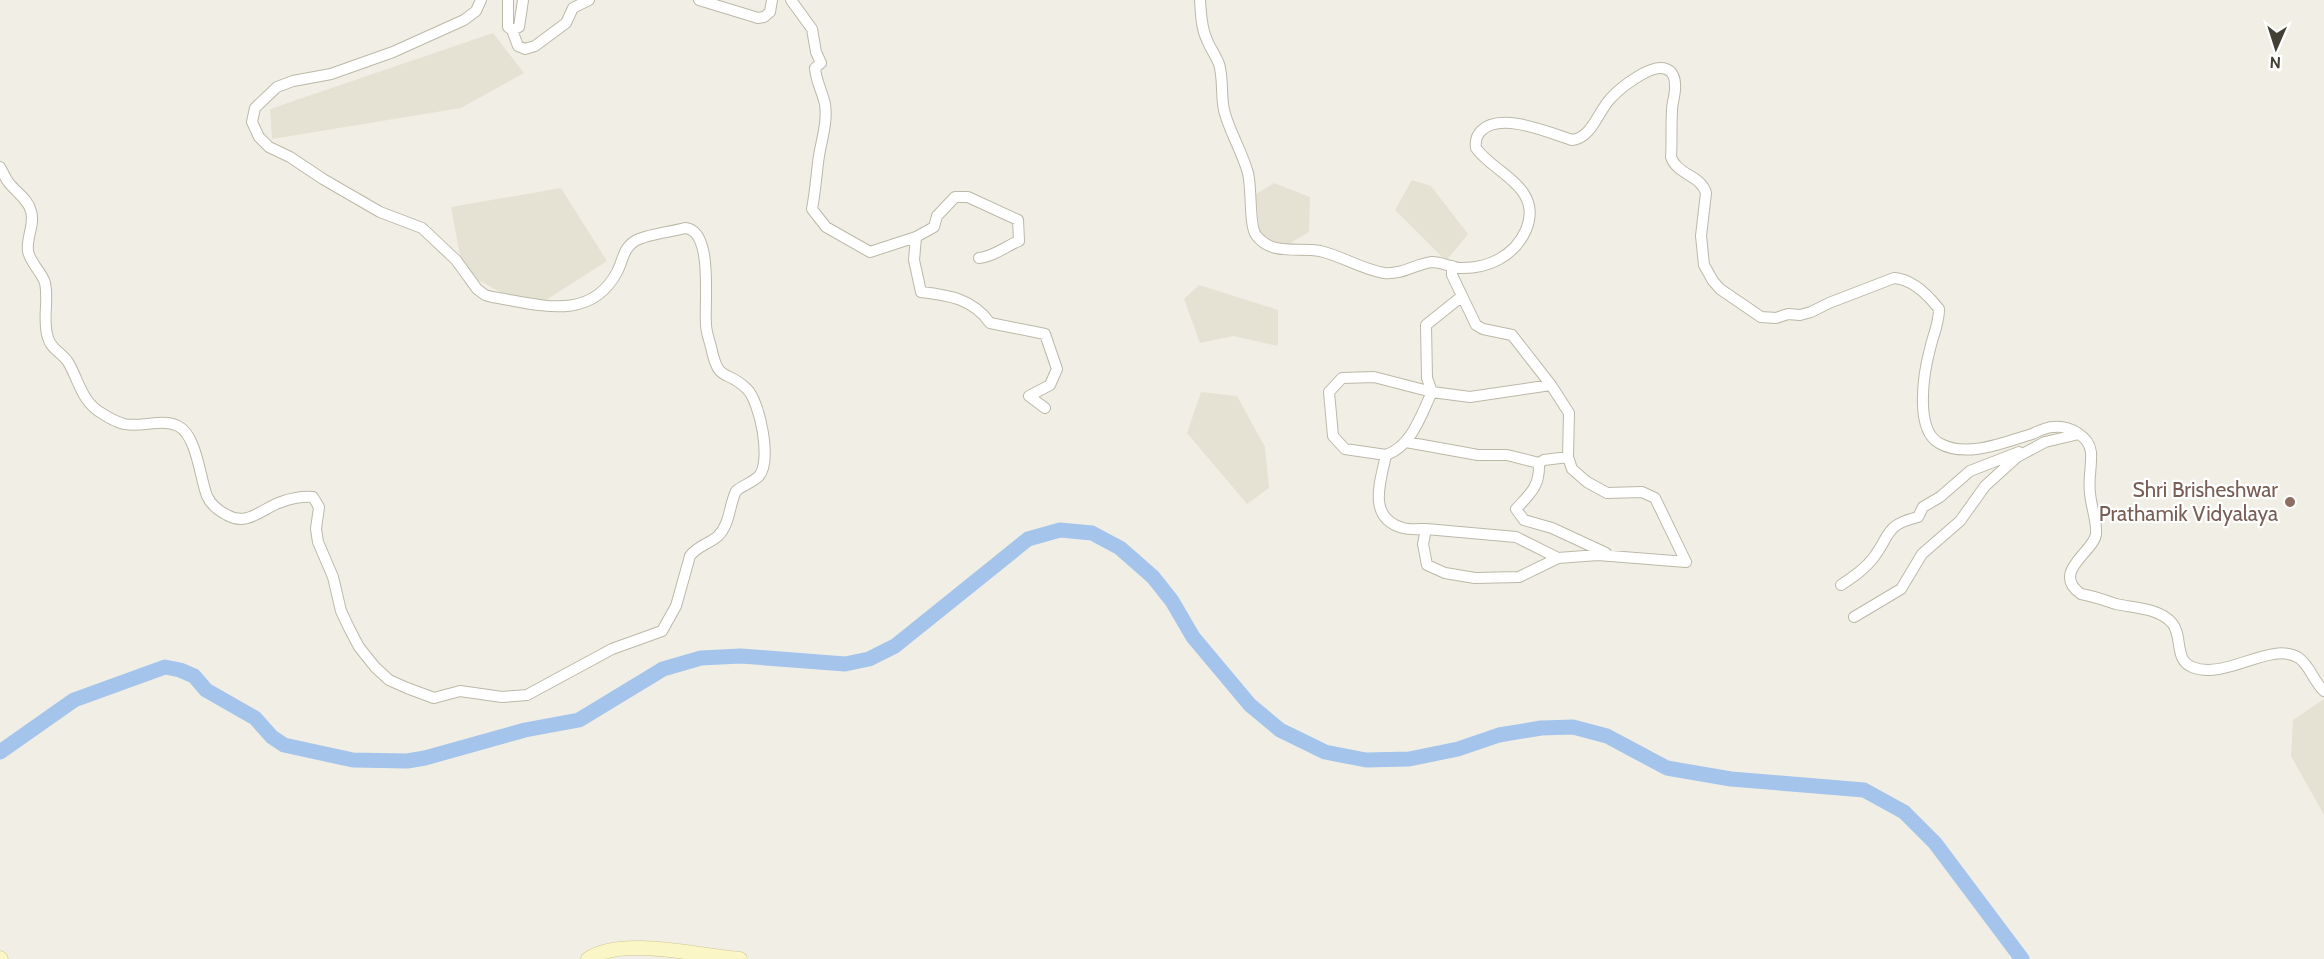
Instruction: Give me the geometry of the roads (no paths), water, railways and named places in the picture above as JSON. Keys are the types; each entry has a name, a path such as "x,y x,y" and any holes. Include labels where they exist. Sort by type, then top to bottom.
{"main road":[{"path":"588,959 598,953 615,949 640,948 740,959"}],"street":[{"path":"0,167 8,182 31,208 33,220 27,249 46,287 45,327 48,340 53,348 66,359 78,387 92,405 101,413 124,424 168,423 184,430 199,464 207,497 213,505 228,516 246,519 281,502 299,497 313,497 319,507 316,529 318,542 333,577 341,611 359,647 389,680 434,698 460,691 502,697 527,695 612,649 662,631 676,606 690,556 694,550 710,542 722,531 736,491 759,477 763,469 764,453 761,421 755,399 747,388 722,375 717,369 712,354 706,325 704,253 698,234 692,229 685,228 636,240 624,253 618,271 608,286 589,302 562,307 485,296 477,289 456,260 422,228 380,212 323,179 290,157 269,147 254,129 252,122 255,108 277,87 292,81 331,74 393,52 464,20 476,11 480,0"},
{"path":"508,0 508,27 512,30 518,46 525,49 535,46 566,23 573,8 589,0"},
{"path":"512,30 519,27 521,23 523,0"},
{"path":"699,0 758,18 770,12 771,0"},
{"path":"790,0 812,29 816,52 821,63 815,68 816,80 825,103 825,130 812,209 826,228 870,252 916,237 934,227 938,216 955,196 968,197 1018,220 1019,241 987,257 979,258"},
{"path":"1200,0 1206,40 1219,64 1226,116 1238,143 1248,175 1252,202 1252,226 1255,234 1276,248 1319,251 1369,270 1386,273 1393,274 1434,262 1452,266 1482,267 1503,258 1516,246 1528,223 1527,205 1518,185 1476,148 1475,142 1478,134 1485,127 1492,123 1524,125 1572,140 1579,139 1585,135 1611,98 1644,72 1664,68 1674,75 1675,84 1671,110 1671,158 1680,170 1704,186 1706,193 1701,236 1704,265 1720,289 1761,317 1770,319 1788,314 1800,315 1810,312 1894,278 1906,280 1929,297 1939,309 1936,332 1930,346 1926,368 1922,407 1927,429 1937,443 1956,448 1986,447 2052,426 2064,427 2087,440 2091,455 2089,492 2096,525 2096,537 2075,561 2071,582 2073,588 2081,594 2145,609 2166,617 2177,631 2180,656 2192,668 2217,670 2279,653 2293,655 2302,661 2324,691"},
{"path":"916,237 914,260 921,292 948,295 981,309 990,323 1045,334 1057,369 1050,385 1029,396 1045,408"},
{"path":"1426,529 1423,544 1427,565 1445,573 1475,578 1519,577 1558,558 1598,555 1686,562 1654,498 1642,492 1607,493 1587,482 1572,469 1568,458 1569,413 1551,385 1512,335 1483,329 1476,325 1452,276 1452,266"},
{"path":"1461,297 1426,325 1427,378 1432,392 1419,422 1406,442 1386,455 1345,449 1333,436 1329,392 1342,378 1374,378 1432,392 1470,397 1551,385"},
{"path":"1841,585 1857,575 1874,558 1888,534 1900,521 1918,517 1923,507 1940,498 1970,471 2045,442 2080,434"},
{"path":"1406,442 1478,454 1507,455 1539,463 1544,460 1568,458"},
{"path":"1854,617 1901,589 1922,554 1960,521 1986,486 2017,457 2045,442"},
{"path":"1386,455 1377,499 1381,511 1388,519 1403,528 1516,537 1558,558"},
{"path":"1539,463 1539,478 1531,494 1516,509 1524,520 1552,528 1615,557"}],"waterway":[{"path":"0,752 74,700 165,667 194,676 206,690 255,718 272,737 284,745 353,760 407,761 425,758 525,730 579,720 663,669 701,658 741,656 845,664 869,659 895,646 1028,539 1060,530 1092,533 1120,548 1153,577 1172,601 1193,637 1250,705 1280,730 1325,752 1366,760 1409,759 1458,749 1499,735 1541,728 1573,727 1607,736 1667,768 1731,779 1864,790 1904,812 1935,843 2022,959"}],"place":[{"name":"Shri Brisheshwar Prathamik Vidyalaya","path":"2290,502"}]}
